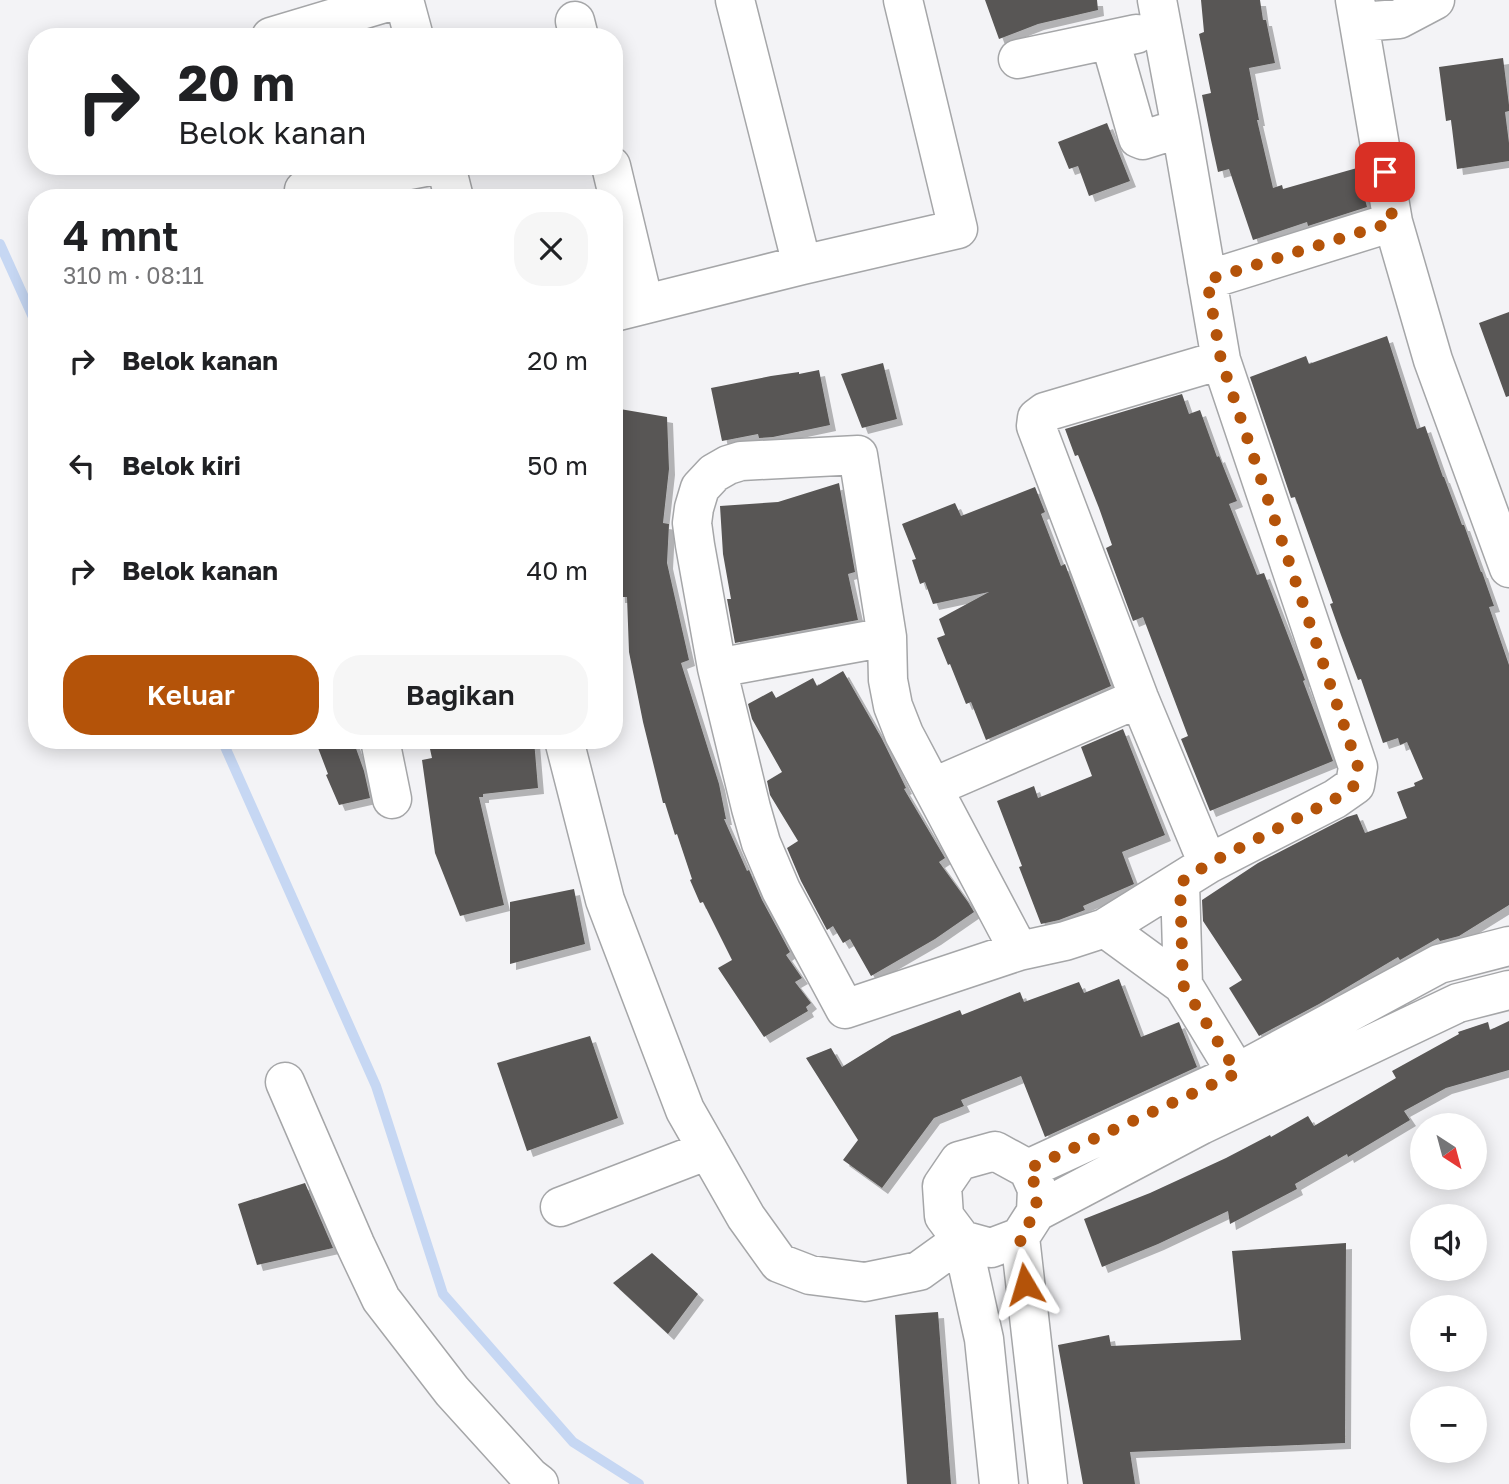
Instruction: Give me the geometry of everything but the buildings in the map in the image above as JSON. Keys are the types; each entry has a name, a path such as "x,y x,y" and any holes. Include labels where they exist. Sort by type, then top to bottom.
{"street":[{"path":"301,28 394,0"},
{"path":"404,0 412,28"},
{"path":"735,0 802,265"},
{"path":"623,257 629,308 957,229 904,0"},
{"path":"1435,0 1399,19 1358,11 1393,222 1433,360 1509,568"},
{"path":"1018,59 1110,40 1159,14 1221,360 1358,767 1355,785 1335,799 1194,874 1105,928 1065,941 1019,951 845,1009 781,890 761,843 747,795 717,668 692,523 700,488 714,473 741,461 858,455 887,637 888,680 893,706 904,734 1019,951"},
{"path":"1110,40 1138,138 1143,140 1181,128"},
{"path":"309,189 383,175"},
{"path":"1207,280 1393,222"},
{"path":"1183,985 1194,874 1139,698 1036,426 1037,418 1045,412 1221,360"},
{"path":"717,668 887,637"},
{"path":"934,788 1139,698"},
{"path":"382,749 392,799"},
{"path":"566,749 605,900 685,1110 746,1217 779,1263 810,1275 865,1282 919,1272 962,1240"},
{"path":"1105,928 1183,985 1245,1086"},
{"path":"962,1240 991,1248 1439,964 1509,946"},
{"path":"1028,1169 1458,1003 1509,990"},
{"path":"285,1082 381,1299 452,1391 539,1484"},
{"path":"560,1207 708,1150"},
{"path":"999,1484 984,1339 962,1240 944,1216 942,1186 959,1161 995,1151 1028,1169 1037,1189 1028,1224 1031,1333 1048,1484"},
{"path":"984,1339 1031,1333"},
{"path":"990,1397 1038,1391"}],"waterway":[{"path":"0,244 28,306"},
{"path":"226,749 376,1086 443,1294 573,1442 639,1484"}],"route":[{"path":"1025,1284 1020,1237 1036,1212 1037,1189 1028,1169 1237,1073 1183,985 1180,883 1208,864 1335,799 1355,785 1358,767 1221,360 1207,280 1393,222 1385,172"}]}
